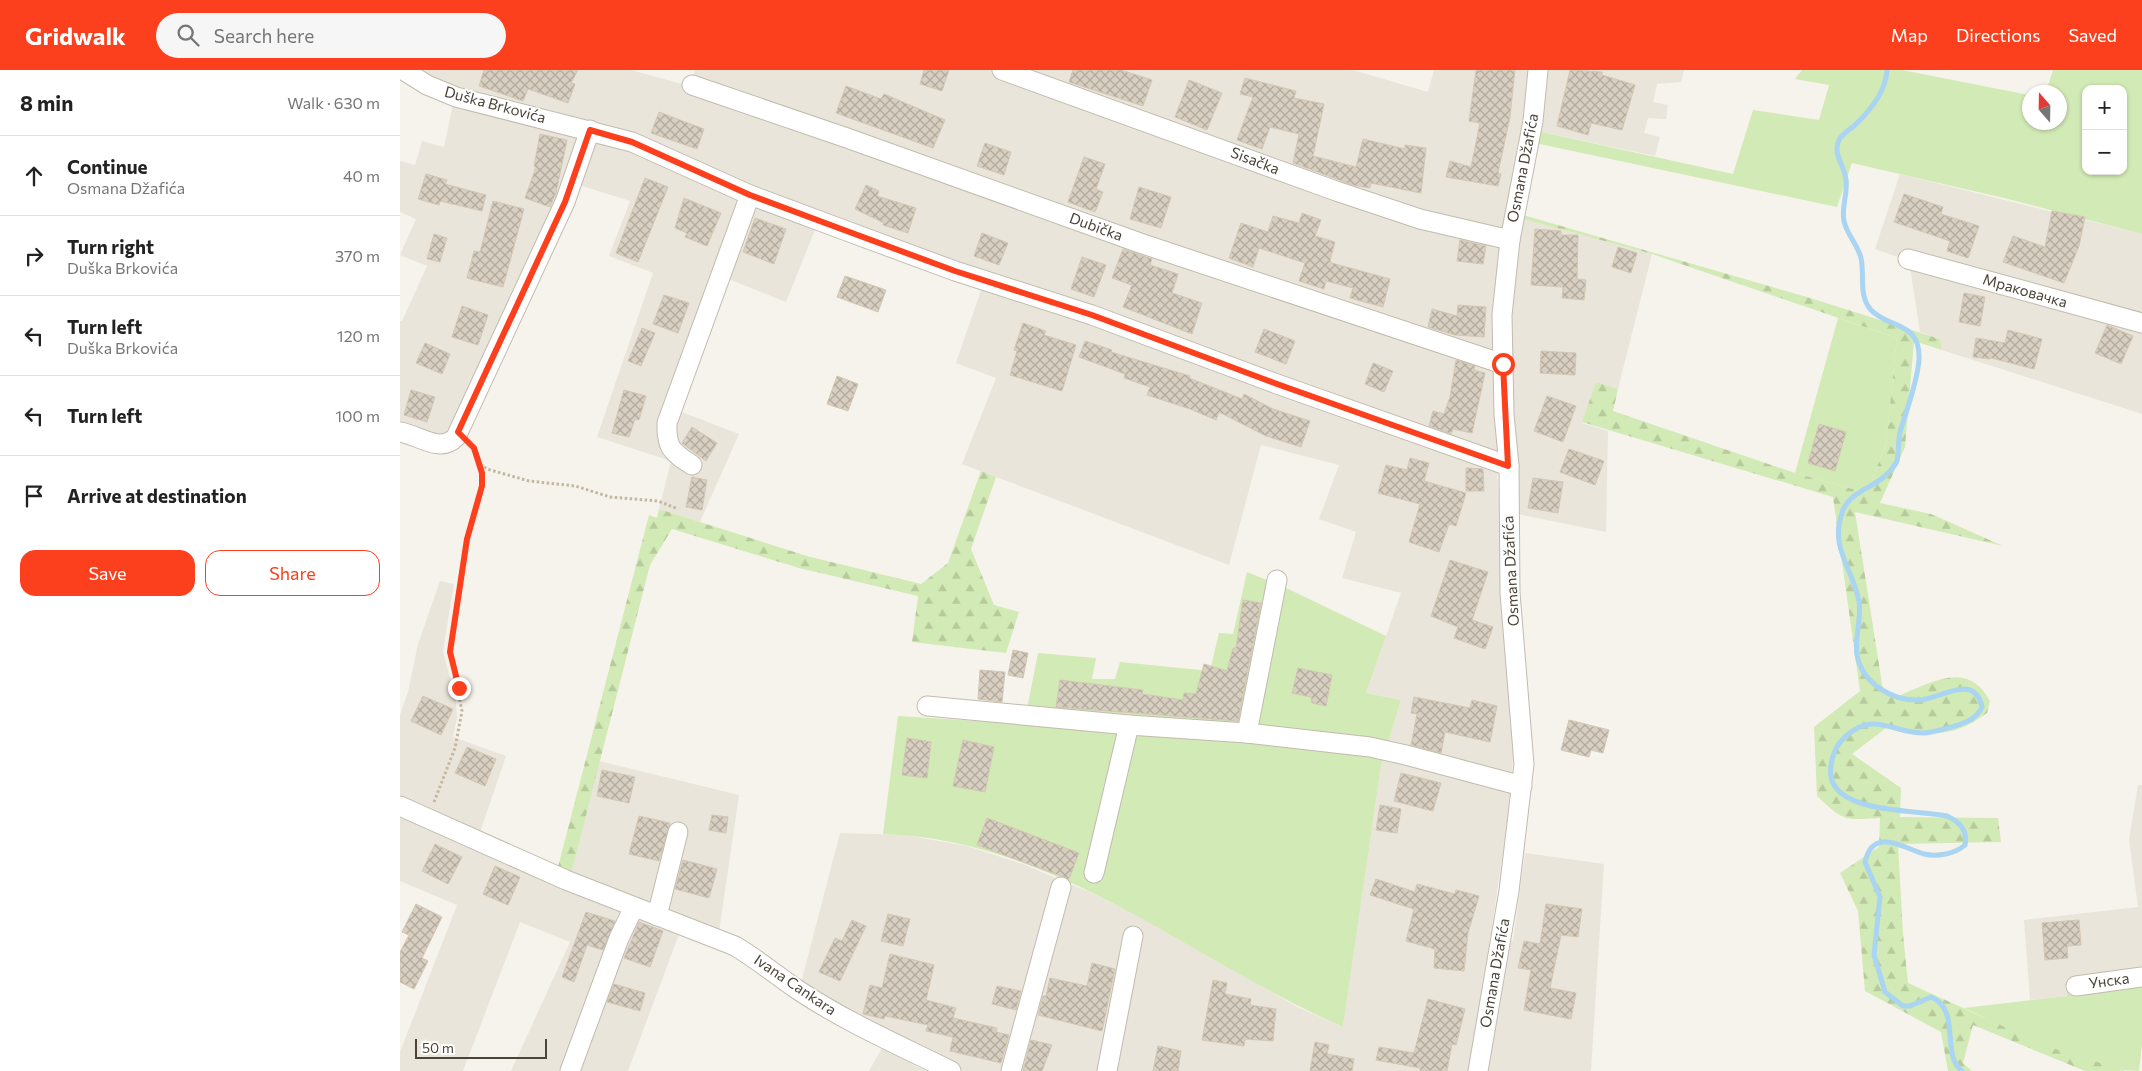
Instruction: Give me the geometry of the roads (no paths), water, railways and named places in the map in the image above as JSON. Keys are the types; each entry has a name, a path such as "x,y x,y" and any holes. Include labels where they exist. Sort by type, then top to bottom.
{"street":[{"name":"Duška Brkovića","path":"403,70 427,85 456,97 632,142 750,195 955,271 1092,315 1277,384 1508,466"},
{"name":"Sisačka","path":"1002,70 1336,191 1420,218 1510,240"},
{"name":"Osmana Džafića","path":"1478,1071 1509,890 1522,786 1522,724 1510,592 1508,466 1502,315 1510,240 1533,121 1538,70"},
{"name":"Dubička","path":"692,85 847,138 1140,243 1503,364"},
{"path":"400,432 439,444 452,441 458,433 565,202 590,130"},
{"path":"692,465 671,450 666,438 667,423 750,195"},
{"name":"Мраковачка","path":"1908,258 2142,323"},
{"path":"1246,733 1277,580"},
{"path":"927,706 1129,726 1246,733 1370,747 1522,786"},
{"path":"1094,873 1129,726"},
{"name":"Ivana Cankara","path":"400,806 634,907 735,946 759,960 797,989 850,1021 951,1071"},
{"path":"657,916 678,832"},
{"path":"1011,1071 1024,1029 1061,887"},
{"path":"570,1071 618,938 634,907"},
{"path":"1107,1071 1133,936"},
{"name":"Унска","path":"2076,986 2142,976"}],"waterway":[{"path":"1887,70 1884,86 1876,101 1860,120 1842,136 1837,145 1838,155 1846,180 1843,216 1845,226 1861,258 1863,292 1867,304 1878,316 1909,332 1915,338 1919,360 1914,387 1900,432 1897,461 1882,479 1851,498 1843,510 1838,536 1859,602 1860,615 1856,649 1860,665 1865,674 1872,682 1889,694 1909,700 1927,699 1965,689 1972,691 1978,697 1982,707 1978,714 1969,720 1938,731 1914,732 1875,724 1856,728 1843,739 1832,757 1832,782 1842,794 1856,802 1875,807 1947,816 1956,821 1964,831 1965,845 1951,853 1929,855 1898,844 1882,842 1875,845 1869,851 1865,862 1880,897 1874,955 1885,992 1903,1006 1910,1006 1931,997 1940,1003 1946,1012 1949,1022 1952,1054 1962,1071"}]}
